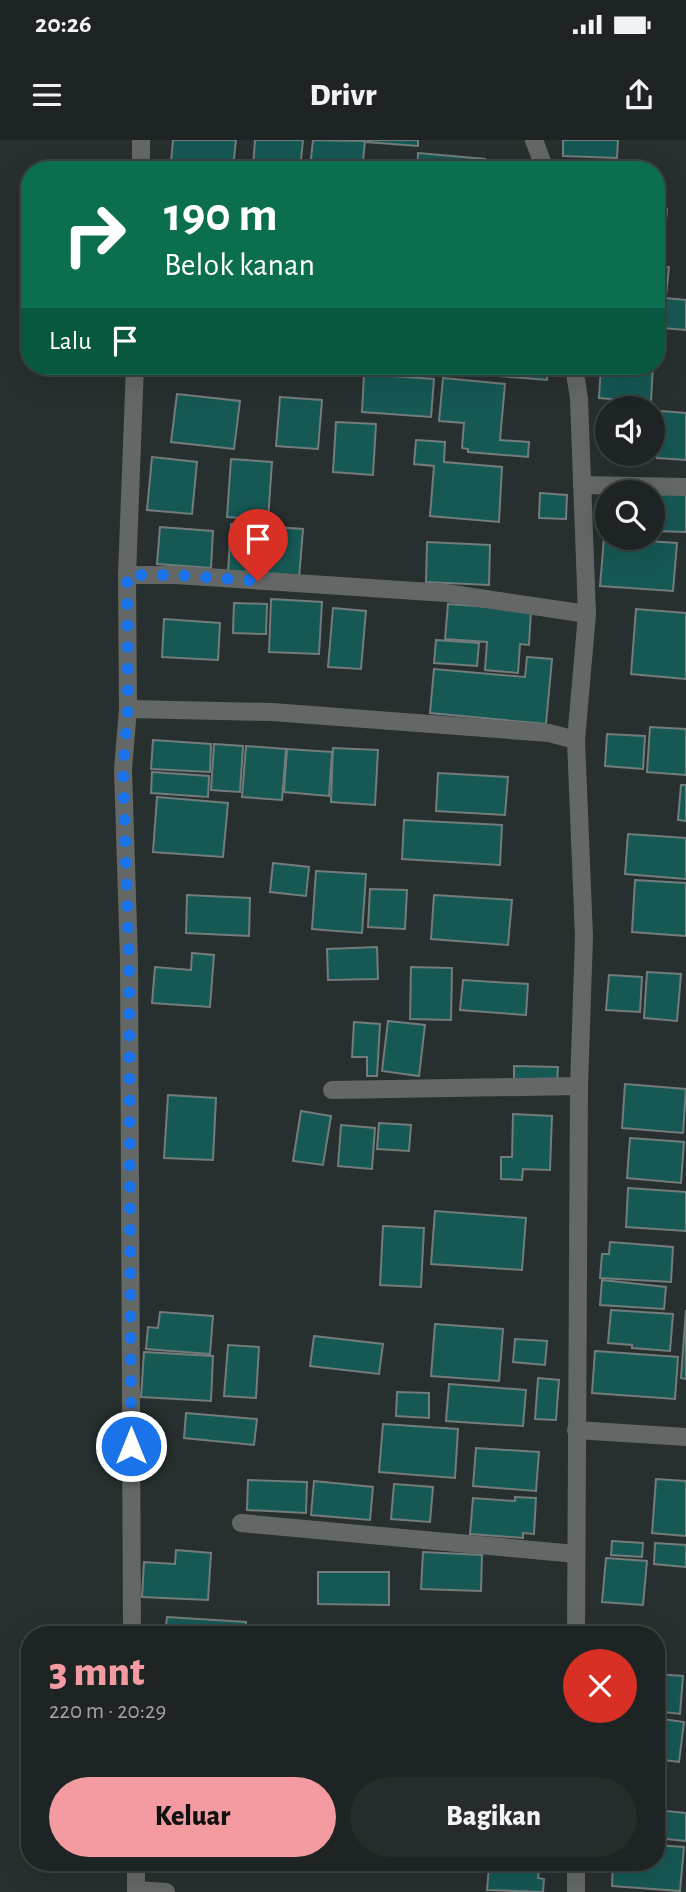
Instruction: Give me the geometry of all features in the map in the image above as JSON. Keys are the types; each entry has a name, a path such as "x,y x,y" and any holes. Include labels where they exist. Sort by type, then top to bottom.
{"street":[{"path":"141,140 141,161"},
{"path":"534,140 542,161"},
{"path":"132,1626 129,960 123,769 128,709 127,575 135,375"},
{"path":"575,375 579,399 587,614 576,740 584,937 579,1087 576,1626"},
{"path":"582,485 686,487"},
{"path":"127,575 176,575 446,593 587,614"},
{"path":"128,709 272,712 549,733 576,740"},
{"path":"332,1090 579,1087"},
{"path":"576,1430 686,1437"},
{"path":"240,1523 576,1554"},
{"path":"136,1871 136,1891 166,1892"},
{"path":"576,1871 576,1892"}],"building":[{"path":"173,140 236,140 234,161 171,161"},
{"path":"255,140 303,140 301,161 254,161"},
{"path":"313,140 365,141 363,161 311,161"},
{"path":"418,140 418,146 367,142"},
{"path":"563,140 618,140 617,158 563,156"},
{"path":"418,153 485,159 485,161 418,161"},
{"path":"665,266 669,267 665,306"},
{"path":"666,298 686,300 686,330 665,328"},
{"path":"364,375 434,379 431,417 362,412"},
{"path":"488,375 547,375 547,380"},
{"path":"600,375 652,375 651,396 599,396"},
{"path":"443,378 505,384 500,440 529,442 528,457 468,452 468,449 462,448 464,423 439,421"},
{"path":"177,394 240,401 234,449 171,442"},
{"path":"280,397 322,400 318,449 276,446"},
{"path":"665,411 686,413 686,460 665,459"},
{"path":"336,422 376,424 373,475 333,472"},
{"path":"416,440 445,442 444,462 502,467 499,522 430,516 434,466 414,464"},
{"path":"152,457 197,462 192,514 147,510"},
{"path":"231,459 272,462 268,520 227,517"},
{"path":"665,492 686,493 686,532 665,531"},
{"path":"540,493 567,495 566,519 539,518"},
{"path":"231,524 303,529 299,578 228,573"},
{"path":"160,527 213,531 211,568 157,564"},
{"path":"427,542 490,545 489,585 426,582"},
{"path":"665,542 677,543 673,591 600,586 603,550 665,550"},
{"path":"271,599 322,602 319,654 269,652"},
{"path":"234,603 267,604 266,634 233,633"},
{"path":"448,604 531,610 529,645 520,644 518,673 485,670 487,642 445,639"},
{"path":"333,608 366,611 361,669 328,667"},
{"path":"636,609 686,613 686,679 631,674"},
{"path":"164,619 220,623 218,660 162,657"},
{"path":"436,640 479,643 477,666 434,663"},
{"path":"527,657 552,659 546,724 430,713 434,669 525,677"},
{"path":"650,727 686,729 686,775 647,772"},
{"path":"607,734 645,736 643,769 605,766"},
{"path":"153,740 211,744 210,772 151,769"},
{"path":"214,744 243,746 240,792 211,790"},
{"path":"246,746 286,749 282,800 242,797"},
{"path":"333,748 378,750 375,805 331,802"},
{"path":"287,749 332,752 329,796 284,792"},
{"path":"152,772 209,776 208,797 151,793"},
{"path":"438,773 508,777 505,815 436,811"},
{"path":"681,785 686,785 686,821 678,820"},
{"path":"157,797 228,803 223,857 153,852"},
{"path":"404,820 502,825 500,865 402,859"},
{"path":"628,834 686,838 686,879 625,874"},
{"path":"273,863 309,867 306,896 270,892"},
{"path":"316,871 366,874 362,933 312,929"},
{"path":"635,880 686,883 686,936 632,932"},
{"path":"370,889 407,890 405,929 368,927"},
{"path":"187,895 250,898 249,936 186,933"},
{"path":"434,895 512,900 508,945 431,939"},
{"path":"377,947 378,979 328,980 327,949"},
{"path":"192,953 214,955 210,1007 152,1003 155,967 191,970"},
{"path":"411,967 452,968 451,1020 410,1019"},
{"path":"647,972 681,974 677,1021 644,1018"},
{"path":"609,975 642,977 640,1012 606,1010"},
{"path":"463,980 528,984 526,1015 460,1010"},
{"path":"388,1021 425,1025 419,1076 382,1071"},
{"path":"354,1022 380,1024 377,1076 367,1076 367,1057 352,1057"},
{"path":"514,1066 558,1067 557,1084 514,1082"},
{"path":"625,1084 686,1089 683,1133 622,1128"},
{"path":"168,1095 216,1098 213,1160 164,1158"},
{"path":"301,1111 331,1116 323,1165 293,1161"},
{"path":"513,1114 552,1116 550,1170 523,1169 522,1180 501,1179 501,1157 512,1157"},
{"path":"379,1123 411,1125 409,1151 377,1149"},
{"path":"341,1125 375,1128 372,1169 338,1166"},
{"path":"630,1138 684,1142 681,1183 627,1178"},
{"path":"628,1188 686,1192 686,1231 626,1227"},
{"path":"435,1211 526,1218 522,1270 431,1264"},
{"path":"383,1226 424,1228 421,1287 380,1285"},
{"path":"610,1242 673,1247 671,1282 600,1278 602,1254 609,1254"},
{"path":"602,1280 666,1287 664,1309 600,1305"},
{"path":"611,1310 673,1314 670,1351 608,1343"},
{"path":"686,1310 686,1379 681,1378"},
{"path":"160,1312 213,1316 210,1354 146,1349 148,1327 158,1328"},
{"path":"435,1324 503,1329 499,1381 431,1376"},
{"path":"314,1336 383,1344 379,1374 310,1366"},
{"path":"515,1339 547,1341 545,1365 513,1362"},
{"path":"228,1345 259,1347 256,1398 224,1396"},
{"path":"595,1351 678,1357 675,1399 592,1393"},
{"path":"144,1352 213,1356 211,1401 141,1397"},
{"path":"538,1378 559,1380 556,1420 535,1419"},
{"path":"449,1384 526,1390 523,1426 446,1421"},
{"path":"397,1392 429,1393 429,1418 396,1416"},
{"path":"186,1413 257,1419 254,1445 184,1438"},
{"path":"383,1424 458,1429 455,1478 379,1472"},
{"path":"476,1448 539,1452 536,1491 473,1486"},
{"path":"656,1479 686,1481 686,1536 652,1533"},
{"path":"248,1480 307,1482 306,1513 247,1510"},
{"path":"314,1481 373,1487 370,1520 311,1515"},
{"path":"394,1484 433,1487 430,1522 391,1519"},
{"path":"515,1497 536,1498 534,1534 523,1533 523,1538 470,1534 473,1498 515,1501"},
{"path":"612,1541 643,1543 642,1557 611,1555"},
{"path":"655,1543 686,1545 686,1567 654,1564"},
{"path":"176,1550 211,1553 208,1600 142,1597 144,1562 175,1564"},
{"path":"423,1552 482,1555 481,1591 421,1589"},
{"path":"606,1558 647,1561 643,1605 602,1602"},
{"path":"318,1572 389,1572 389,1605 318,1604"},
{"path":"167,1617 246,1622 246,1626 166,1626"},
{"path":"665,1675 683,1676 680,1714 665,1712"},
{"path":"665,1719 684,1722 679,1762 665,1760"},
{"path":"665,1811 686,1813 686,1841 665,1839"},
{"path":"665,1846 684,1847 680,1891 612,1886 613,1871 665,1871"},
{"path":"489,1871 539,1871 538,1878 544,1879 543,1892 487,1890"}],"route":[{"path":"131,1446 129,960 123,769 128,709 127,575 176,575 258,581"}]}
